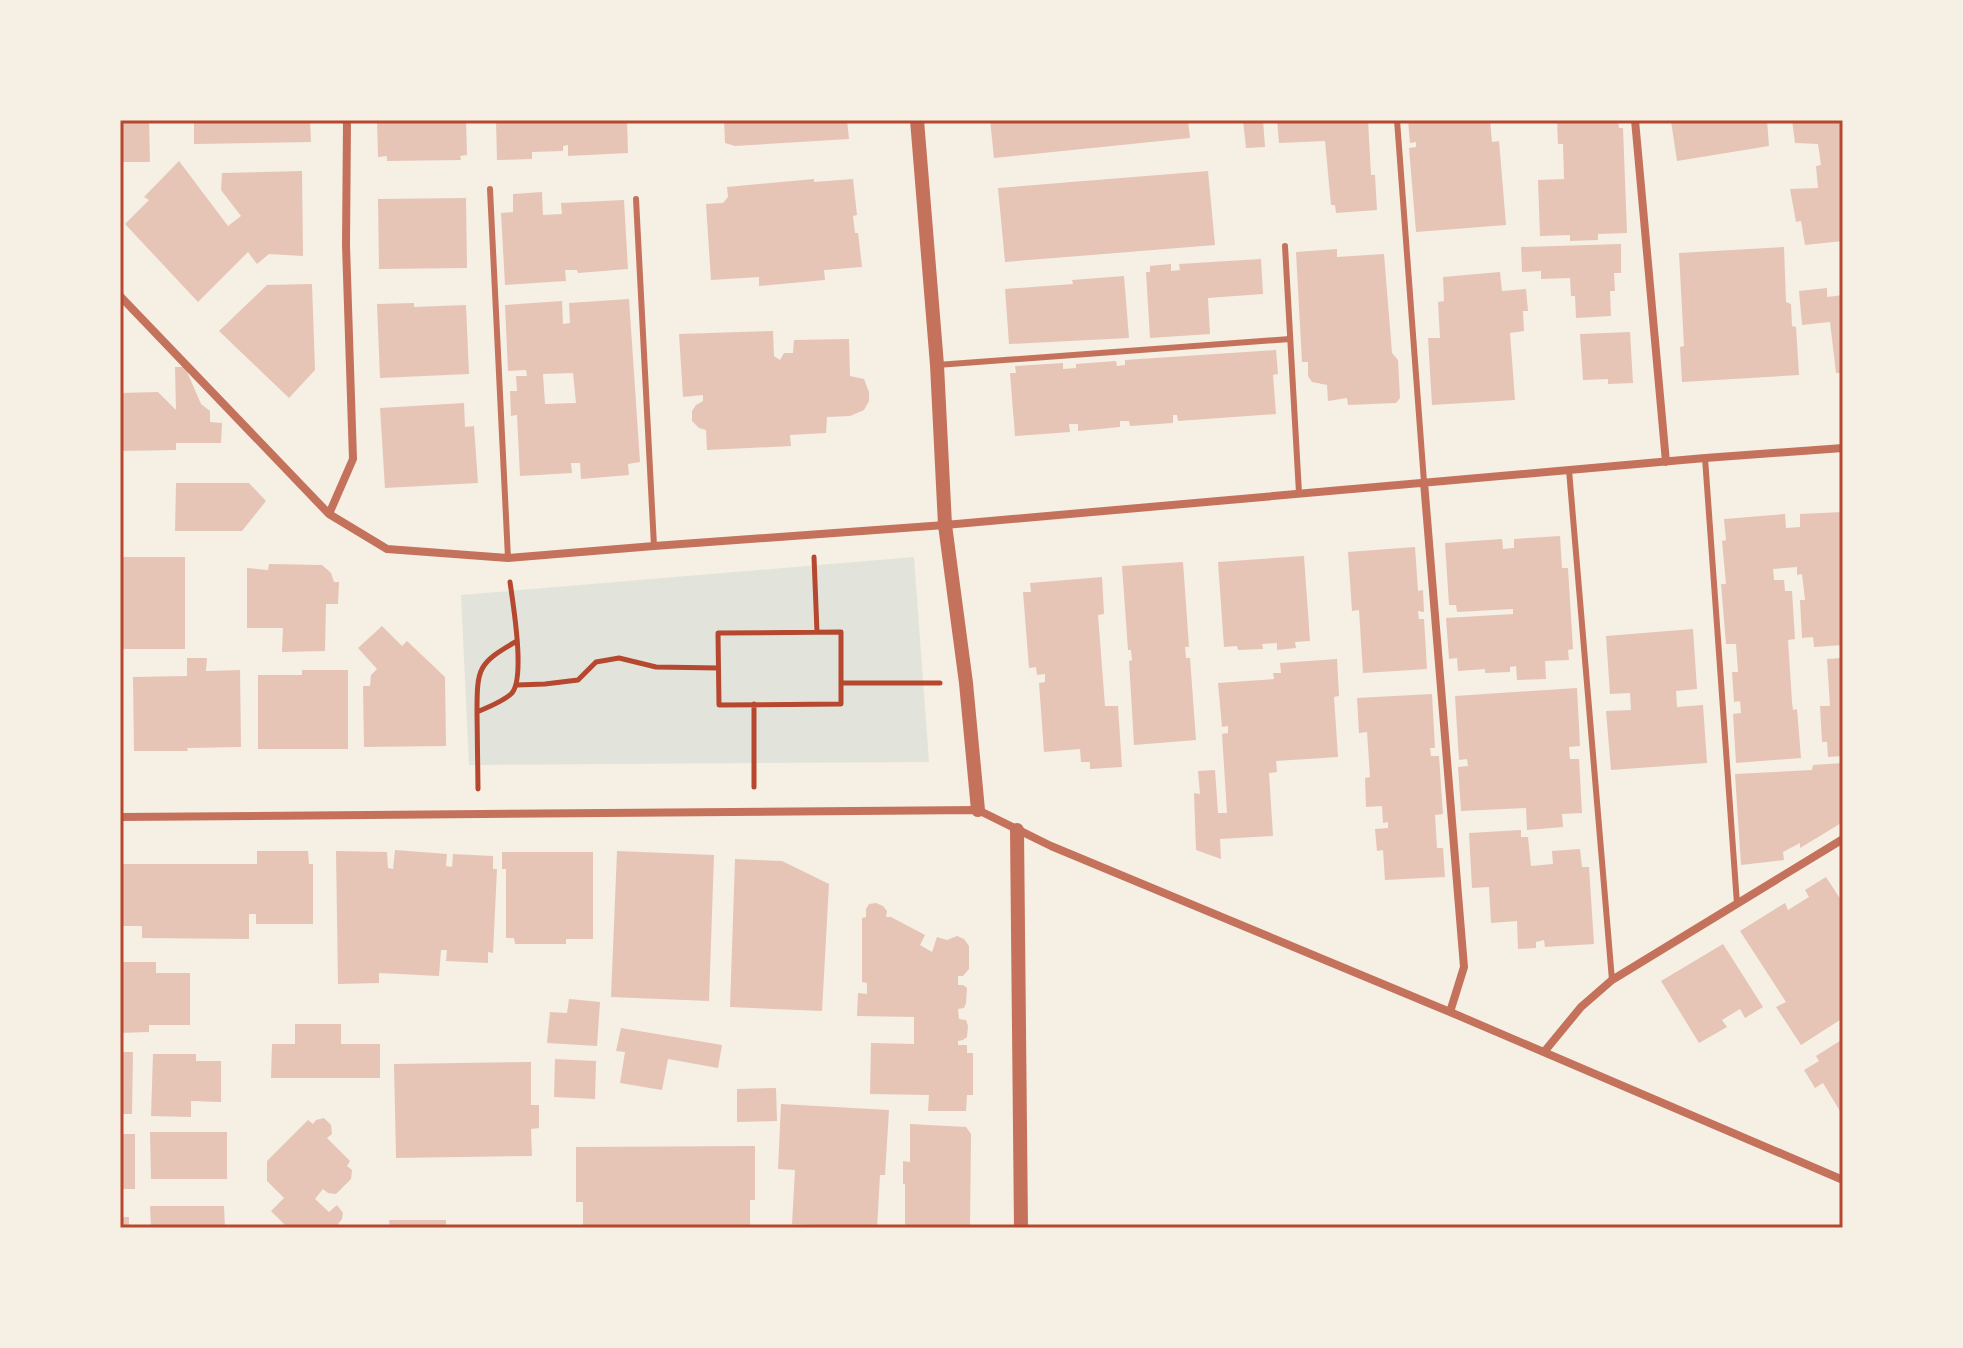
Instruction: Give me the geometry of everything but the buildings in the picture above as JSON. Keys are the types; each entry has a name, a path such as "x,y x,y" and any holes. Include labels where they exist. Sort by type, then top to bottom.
{"street":[{"path":"329,514 353,459 346,245 347,120"},
{"path":"917,120 937,365 945,525 966,683 978,810"},
{"path":"1635,120 1666,462"},
{"path":"120,296 329,514 387,549 508,558 945,525 1843,448"},
{"path":"1424,482 1464,967 1450,1012"},
{"path":"120,817 978,810 1065,852 1843,1180"},
{"path":"1017,830 1021,1228"},
{"path":"1544,1052 1581,1007 1612,980 1843,839"}],"lane":[{"path":"1397,120 1424,482"},
{"path":"490,189 508,558"},
{"path":"636,199 654,546"},
{"path":"1285,246 1299,493"},
{"path":"937,365 1290,339"},
{"path":"1705,458 1737,904"},
{"path":"1569,470 1612,980"}],"path":[{"path":"814,534 817,632"},
{"path":"477,712 511,694 517,685 519,665 508,558"},
{"path":"841,632 841,704 719,705 718,668 718,633 841,632"},
{"path":"478,814 478,676 498,651 517,641"},
{"path":"517,685 578,680 596,662 619,658 656,667 718,668"},
{"path":"841,683 966,683"},
{"path":"754,704 754,812"}],"shaded area":[{"path":"914,557 929,762 469,765 461,595"}]}
